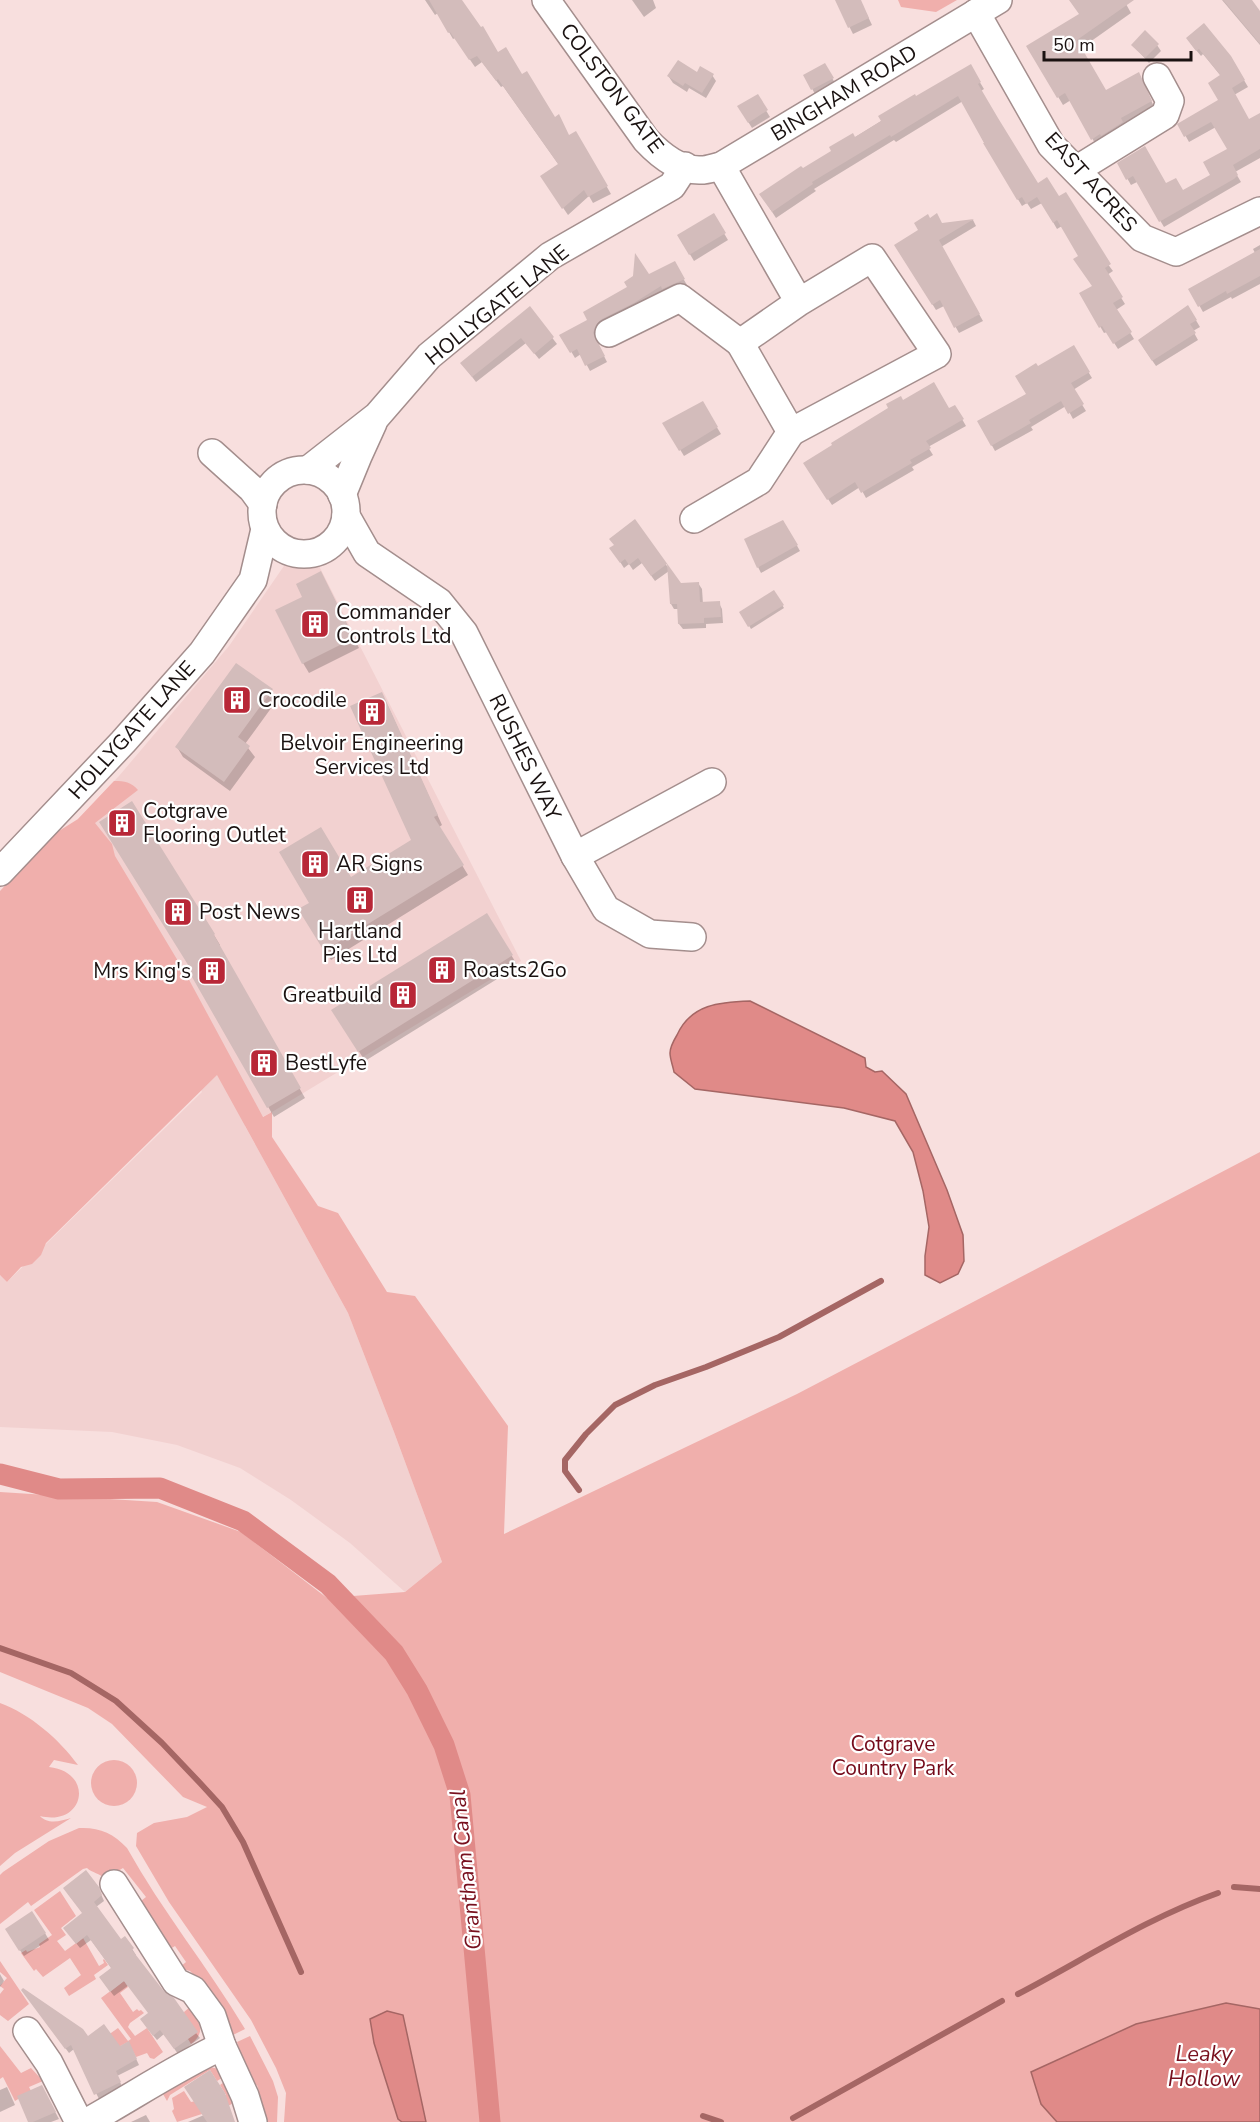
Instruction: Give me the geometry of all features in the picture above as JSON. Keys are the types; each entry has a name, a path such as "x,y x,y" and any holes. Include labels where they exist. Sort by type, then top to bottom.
{"street":[{"name":"COLSTON GATE","path":"546,0 646,140 658,153 685,166"},
{"name":"BINGHAM ROAD","path":"685,166 700,170 721,166 987,7"},
{"name":"EAST ACRES","path":"987,7 1052,145 1142,238 1176,252 1260,211"},
{"path":"1076,170 1165,115 1170,101 1156,77"},
{"name":"HOLLYGATE LANE","path":"0,872 123,742 202,653 253,580 269,488 282,476 297,470 308,470 376,416 429,356 550,256 672,186 685,166"},
{"path":"721,166 800,302"},
{"path":"694,519 759,482 791,432 937,354 872,258 800,302 740,343"},
{"path":"609,333 680,298 740,343 791,432"},
{"name":"HOLLYGATE LANE","path":"253,580 299,554 310,554 326,548 338,537 343,527 344,506 357,456 376,416"},
{"path":"282,476 220,459 252,489 271,539 279,546 299,554"},
{"path":"308,470 328,478 367,553 326,548"},
{"name":"RUSHES WAY","path":"367,553 439,602 464,633 575,856 606,909 650,934 692,937"},
{"path":"575,856 712,782"},
{"path":"114,1884 176,1982 193,1989 212,2016 222,2046 245,2096 253,2122"},
{"path":"27,2031 49,2063 79,2122"},
{"path":"87,2122 138,2094 190,2061 222,2046"}],"shaded area":[{"path":"297,547 319,566 521,961 272,1112 245,1126 348,1313 442,1562 405,1592 350,1543 291,1500 240,1468 177,1445 112,1432 0,1427 0,1275 7,1282 202,1092 78,819 119,776 229,646"}],"green space":[{"path":"898,0 957,0 936,12 901,7"},
{"name":"Cotgrave Country Park","path":"114,781 128,782 138,790 95,823 112,844 115,856 187,976 263,1117 272,1112 272,1137 318,1206 338,1213 387,1292 415,1296 508,1426 504,1534 797,1394 1260,1152 1260,2122 284,2122 286,2093 251,2020 169,1902 136,1846 137,1833 154,1823 187,1817 207,1807 183,1797 112,1724 88,1708 0,1672 0,1492 157,1502 241,1532 327,1598 405,1592 442,1562 348,1313 217,1075 46,1243 41,1255 32,1264 21,1267 7,1282 0,1275 0,891 51,836 78,819"},
{"path":"0,1703 33,1721 70,1755 78,1765 54,1760 49,1767 64,1771 73,1778 78,1788 79,1798 75,1807 67,1814 55,1817 40,1816 47,1821 71,1818 15,1853 0,1866"},
{"path":"114,1760 130,1767 137,1783 130,1799 114,1806 98,1799 91,1783 98,1767"},
{"path":"79,1828 105,1832 127,1848 245,2029 233,2035 200,1981 190,1971 179,1968 186,1962 175,1946 167,1951 141,1901 146,1897 123,1868 105,1879 87,1868 83,1869 31,1906 28,1902 0,1924 0,1875 49,1841"},
{"path":"60,1891 76,1916 61,1928 66,1935 57,1941 65,1951 83,1938 99,1966 104,1963 104,1959 108,1965 94,1975 96,1979 69,1996 64,1988 81,1975 70,1958 43,1977 36,1969 34,1971 21,1953 40,1947 39,1944 52,1935 34,1910"},
{"path":"0,1961 29,2004 8,2021 0,2015 0,1994 4,1989 0,1986 7,1978 0,1972"},
{"path":"124,1981 128,1987 120,1993 133,2012 137,2009 144,2013 128,2027 135,2036 147,2028 163,2052 154,2059 150,2058 147,2053 136,2057 128,2042 111,2051 90,2048 118,2028 128,2041 131,2039 101,1998"},
{"path":"190,2007 200,2026 199,2035 191,2044 188,2039 184,2012"},
{"path":"250,2036 273,2081 278,2097 277,2122 263,2122 256,2104 262,2102 257,2085 251,2086 237,2042"},
{"path":"0,2046 21,2073 31,2068 43,2081 29,2087 31,2091 15,2101 3,2077 0,2079"},
{"path":"210,2067 219,2069 225,2076 217,2081 210,2070 170,2095 167,2101 163,2094"},
{"path":"227,2080 234,2102 177,2122 172,2111 174,2109 172,2098 184,2091 191,2102 226,2095 220,2085"}],"water":[{"path":"750,1001 865,1058 866,1067 875,1072 882,1071 906,1094 947,1190 963,1235 964,1261 958,1274 940,1283 925,1275 929,1227 923,1191 913,1152 895,1121 844,1108 695,1089 674,1072 671,1049 683,1025 690,1017 698,1011 717,1004"},
{"name":"Leaky Hollow","path":"1226,2003 1260,2009 1260,2122 1057,2122 1041,2104 1031,2072 1136,2024"},
{"path":"387,2011 403,2015 426,2122 402,2122 398,2119 374,2043 370,2019"}],"building":[{"path":"429,0 462,0 481,27 483,26 498,52 506,47 522,74 527,71 555,117 559,114 569,135 576,131 608,186 588,197 584,190 562,209 540,176 558,164 498,79 496,81 477,56 469,60 450,32 448,33"},
{"path":"835,0 861,0 869,18 848,28"},
{"path":"1069,0 1134,0 1077,40 1106,90 1139,72 1152,101 1121,118 1123,122 1091,140 1065,93 1057,98 1026,46 1079,14"},
{"path":"1223,0 1252,0 1260,11 1260,44"},
{"path":"1204,23 1231,56 1245,80 1232,88 1249,119 1260,113 1260,149 1233,165 1238,175 1234,179 1159,222 1133,176 1126,180 1117,163 1145,146 1166,183 1176,178 1183,190 1210,175 1203,162 1227,149 1211,122 1184,137 1177,124 1218,100 1208,83 1220,75 1199,49 1196,51 1186,38"},
{"path":"1145,30 1159,44 1145,58 1131,45"},
{"path":"678,60 697,72 700,66 714,74 702,93 685,83 683,86 667,76"},
{"path":"825,63 834,78 811,90 803,75"},
{"path":"971,64 981,82 978,84 1038,183 1047,177 1059,196 1066,192 1111,264 1105,268 1123,297 1113,303 1132,332 1113,344 1102,326 1099,328 1079,293 1092,286 1073,259 1078,256 1057,220 1053,223 1037,197 1026,204 1022,197 1017,200 958,96 812,182 813,184 772,212 759,194 801,166 803,168 831,151 829,147 853,133 855,137 881,121 878,116"},
{"path":"758,94 768,110 748,123 737,106"},
{"path":"714,213 726,233 689,255 677,235"},
{"path":"937,213 942,223 974,219 939,240 980,314 954,328 940,300 932,305 894,245 918,230 914,223 928,214 930,218"},
{"path":"1260,249 1260,276 1198,307 1188,289"},
{"path":"635,253 649,274 675,261 685,279 662,289 661,286 602,319 596,325 593,333 605,356 585,366 577,349 570,353 559,335 587,320 583,312 627,287 624,282 633,276"},
{"path":"1188,305 1197,320 1190,324 1196,333 1152,361 1138,340"},
{"path":"530,306 554,337 534,354 521,338 472,377 460,363"},
{"path":"1074,345 1090,372 1071,383 1084,404 1068,414 1061,401 1029,420 1031,423 991,446 977,421 1026,394 1015,376 1036,363 1038,366"},
{"path":"934,382 949,408 955,405 964,419 926,441 931,448 910,460 912,463 861,493 855,482 827,500 803,463 888,408 886,404 901,396 903,400"},
{"path":"703,401 718,427 679,451 662,423"},
{"path":"635,519 681,583 699,582 700,602 720,601 721,617 704,618 704,623 678,624 677,604 670,604 667,564 651,576 638,558 629,565 625,559 620,563 609,548 614,545 609,539"},
{"path":"783,520 798,545 757,568 744,539"},
{"name":"Commander Controls Ltd","path":"321,571 354,638 302,664 275,610 302,597 296,584"},
{"path":"774,590 784,605 748,627 739,612"},
{"path":"236,663 273,689 238,737 250,746 224,782 175,747"},
{"path":"382,692 438,815 434,817 464,865 324,951 298,909 309,903 279,852 321,827 351,877 411,840 350,706"},
{"path":"132,801 215,934 301,1088 267,1108 188,970 190,968 99,822"},
{"path":"487,913 513,955 358,1052 331,1010"},
{"path":"86,1870 102,1895 94,1902 121,1939 125,1936 134,1948 132,1950 163,1990 174,1998 198,2032 174,2049 160,2030 153,2036 140,2019 148,2013 124,1981 110,1992 99,1977 111,1968 87,1935 76,1944 63,1928 82,1913 63,1888"},
{"path":"32,1911 46,1933 19,1951 5,1929"},
{"path":"23,1988 83,2029 88,2036 104,2024 120,2046 129,2041 137,2059 116,2071 121,2082 94,2095 71,2045 65,2049 21,1990"},
{"path":"210,2070 225,2093 235,2122 207,2122 184,2087"},
{"path":"42,2085 56,2112 28,2122 17,2096"}],"waterway":[{"path":"579,1490 565,1471 565,1460 586,1434 615,1405 655,1385 779,1337 881,1281"},
{"name":"Grantham Canal","path":"0,1474 59,1489 160,1488 243,1521 328,1584 394,1653 417,1690 444,1745 460,1795 490,2122"},
{"path":"0,1648 71,1673 116,1701 162,1743 200,1783 222,1807 243,1842 301,1972"},
{"path":"1234,1887 1260,1889"},
{"path":"1018,1994 1166,1914 1218,1893"},
{"path":"793,2118 1002,2001"},
{"path":"703,2116 721,2122"}],"place":[{"name":"Commander Controls Ltd","path":"315,624"},
{"name":"Crocodile","path":"237,700"},
{"name":"Belvoir Engineering Services Ltd","path":"372,712"},
{"name":"Cotgrave Flooring Outlet","path":"122,823"},
{"name":"AR Signs","path":"315,864"},
{"name":"Hartland Pies Ltd","path":"360,900"},
{"name":"Post News","path":"178,912"},
{"name":"Roasts2Go","path":"442,970"},
{"name":"Mrs King's","path":"212,971"},
{"name":"Greatbuild","path":"403,995"},
{"name":"BestLyfe","path":"264,1063"}]}
